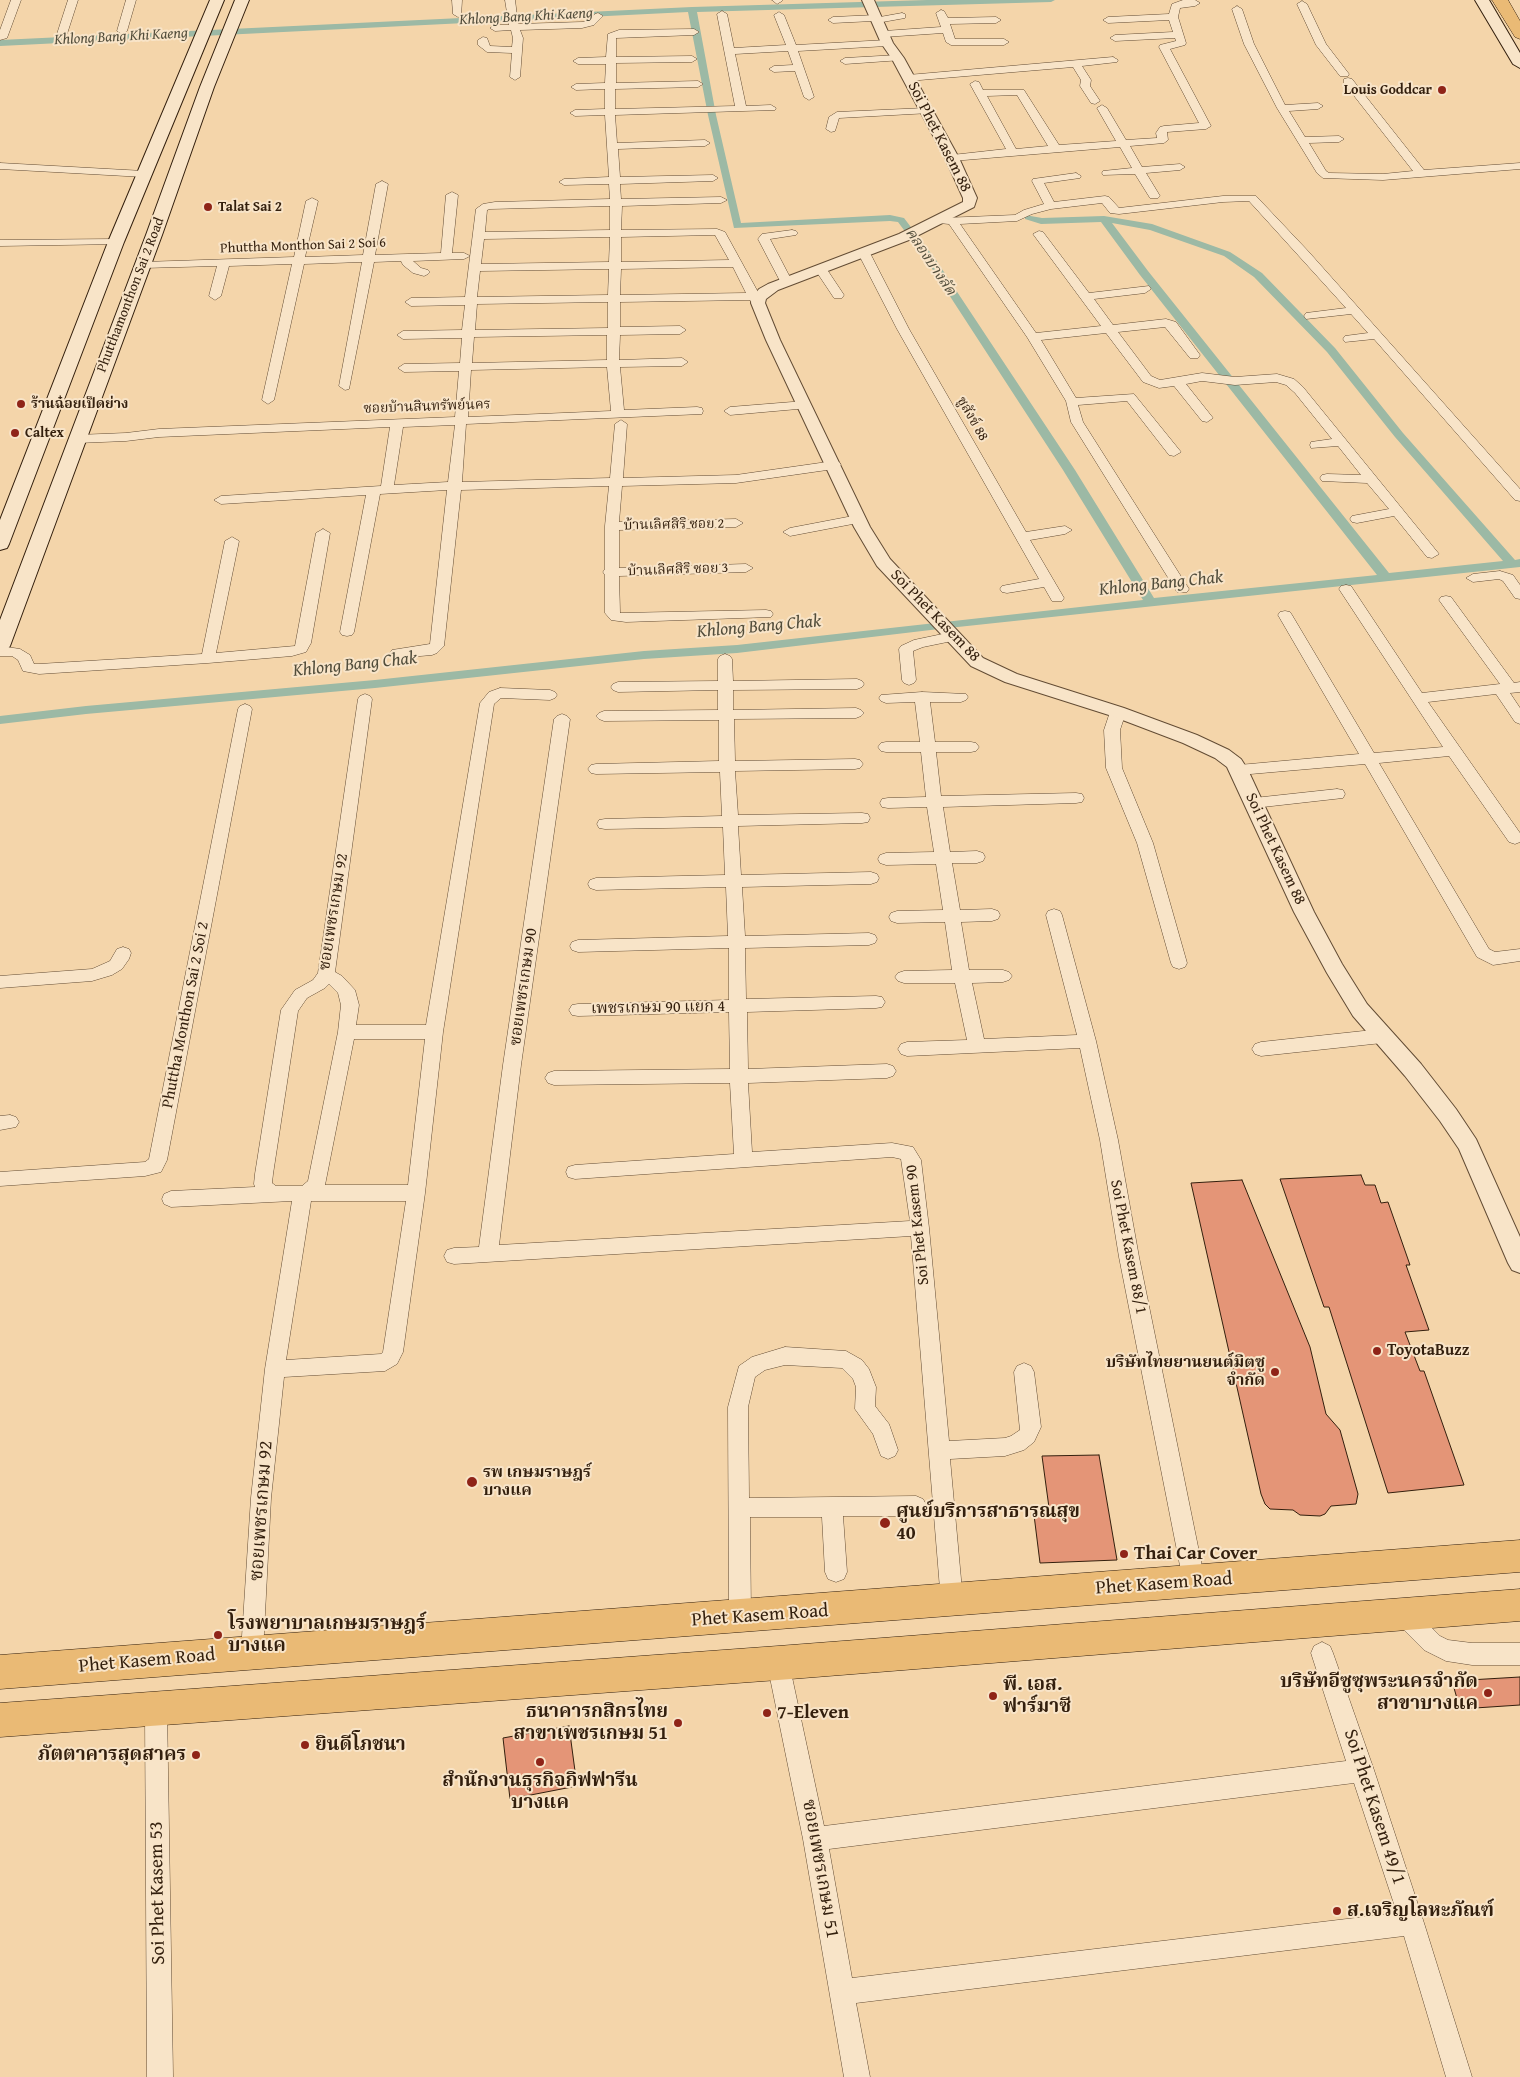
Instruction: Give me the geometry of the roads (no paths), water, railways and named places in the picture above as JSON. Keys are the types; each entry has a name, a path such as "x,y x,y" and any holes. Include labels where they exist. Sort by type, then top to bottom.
{"main road":[{"name":"Phutthamonthon Sai 2 Road","path":"0,544 116,242 217,0"},
{"name":"Phutthamonthon Sai 2 Road","path":"0,646 80,435 117,330 143,265 207,87 242,0"},
{"path":"1482,0 1520,64"},
{"path":"1504,6 1520,34"},
{"path":"170,115 178,121 189,121 194,124"},
{"path":"162,133 194,124"},
{"name":"Phet Kasem Road","path":"0,1672 952,1601 1520,1556"},
{"path":"0,1720 778,1663 1520,1605"},
{"path":"1471,1608 1520,1611"}],"street":[{"path":"62,34 73,0"},
{"path":"122,31 130,0"},
{"path":"457,0 458,14"},
{"path":"510,0 518,38 515,77"},
{"path":"0,6 15,3"},
{"path":"2,32 15,3"},
{"path":"952,158 1055,148 1160,141 1163,140 1161,132 1164,129 1206,126 1164,47 1181,43 1172,17 1173,10 1177,4 1195,4"},
{"path":"1302,4 1321,45 1421,174"},
{"path":"832,20 872,9 902,16"},
{"name":"Soi Phet Kasem 88","path":"872,9 952,158 970,198 969,204 946,221 786,281 764,292 757,301 858,519 883,562 977,662 990,670 1118,712 1190,739 1222,754 1239,770 1304,912 1334,968 1356,1004 1413,1070 1448,1115 1468,1145 1520,1263"},
{"path":"1237,9 1249,44 1282,108 1322,173 1327,176 1375,177 1520,166"},
{"path":"722,14 741,108"},
{"path":"778,15 809,97"},
{"path":"496,28 513,21 582,26 591,23 598,16"},
{"path":"1108,20 1172,17"},
{"path":"730,51 792,48 858,39 886,38 944,21 996,20"},
{"path":"944,21 950,40 954,43 1004,42"},
{"path":"694,32 612,34 610,112 616,203 613,363 619,419 610,572 612,613 616,617 766,614"},
{"path":"1115,38 1178,35"},
{"path":"482,40 488,49 516,50"},
{"path":"845,61 898,58"},
{"path":"578,62 692,59"},
{"path":"908,78 1113,60"},
{"path":"1075,62 1086,80 1085,86 1099,105 1154,196"},
{"path":"774,69 799,68"},
{"path":"576,87 698,84"},
{"path":"1013,152 978,88 1014,91 1023,94 1055,148"},
{"path":"886,100 897,112"},
{"path":"1282,108 1318,106"},
{"path":"575,113 771,108"},
{"path":"831,129 834,117 838,115 926,111"},
{"path":"1302,140 1339,139"},
{"path":"612,146 705,143"},
{"path":"0,166 144,174"},
{"path":"1107,173 1180,168"},
{"path":"1051,206 1037,181 1076,176"},
{"path":"564,182 713,178"},
{"path":"345,386 382,184"},
{"path":"1136,198 1197,193"},
{"path":"446,257 452,196"},
{"path":"946,221 1017,218 1028,212 1051,206 1105,199 1114,211 1120,211 1223,199 1252,198 1520,497"},
{"path":"397,653 432,650 437,646 456,486 474,268 482,209 487,206 721,200"},
{"path":"268,400 312,201"},
{"path":"963,208 1005,218"},
{"path":"946,221 1033,337 1072,401 1077,422 1182,589"},
{"path":"478,236 717,232 720,234 757,301"},
{"path":"786,281 764,239 766,236 792,233"},
{"path":"1039,234 1147,378 1159,384 1202,377 1231,381 1277,378 1290,382 1299,390 1339,442 1432,554"},
{"path":"0,243 116,242"},
{"name":"ชูสังข์ 88","path":"864,253 903,329 1057,598"},
{"name":"Phuttha Monthon Sai 2 Soi 6","path":"143,265 464,256"},
{"path":"407,258 407,263 416,271 424,272"},
{"path":"214,296 224,263"},
{"path":"474,268 735,263"},
{"path":"820,268 838,296"},
{"path":"1086,297 1144,289"},
{"path":"411,302 614,298 757,301"},
{"path":"679,309 757,301"},
{"path":"1310,316 1354,310"},
{"path":"1033,337 1169,323 1194,356"},
{"path":"403,334 680,330"},
{"path":"1349,339 1376,335"},
{"path":"404,368 682,362"},
{"path":"1176,382 1206,418"},
{"path":"1072,401 1084,402 1130,397 1174,452"},
{"path":"730,412 805,405"},
{"name":"ซอยบ้านสินทรัพย์นคร","path":"80,435 397,422 461,423 619,419 698,411"},
{"path":"347,632 397,422"},
{"path":"1316,445 1339,442"},
{"path":"221,500 381,489 736,478 834,465"},
{"path":"1328,478 1370,479"},
{"path":"1357,519 1397,512"},
{"path":"790,532 858,519"},
{"name":"บ้านเลิศสิริ ซอย 2","path":"612,526 736,524"},
{"path":"1022,537 1065,530"},
{"path":"0,651 15,652 25,658 28,668 39,669 292,652 301,649 304,644 323,533"},
{"path":"208,658 232,541"},
{"name":"บ้านเลิศสิริ ซอย 3","path":"610,572 746,568"},
{"path":"1473,578 1500,575 1508,578 1520,595"},
{"path":"1006,589 1048,582"},
{"path":"1346,588 1453,751 1514,838"},
{"path":"1446,600 1510,688 1520,719"},
{"path":"1285,615 1367,758 1483,953 1487,957 1494,959 1520,955"},
{"path":"908,680 906,649 944,628"},
{"path":"725,659 727,766 737,942 739,1076 743,1160"},
{"path":"618,687 857,684"},
{"path":"1419,698 1510,688"},
{"path":"275,1369 385,1362 393,1352 416,1193 434,1032 487,703 494,695 500,693 550,695"},
{"path":"886,698 961,697"},
{"path":"922,698 934,802 962,977 977,1045"},
{"name":"ซอยเพชรเกษม 92","path":"273,1194 263,1184 290,1010 301,994 319,984 326,975 365,699"},
{"name":"Phuttha Monthon Sai 2 Soi 2","path":"0,1179 145,1169 154,1167 158,1160 245,709"},
{"path":"1118,712 1112,730 1114,768 1145,843 1179,963"},
{"path":"604,716 856,713"},
{"name":"ซอยเพชรเกษม 90","path":"488,1254 512,1066 562,719"},
{"path":"886,746 971,747"},
{"path":"1239,770 1453,751"},
{"path":"596,769 855,764"},
{"path":"1254,803 1338,794"},
{"path":"888,803 1076,798"},
{"path":"605,824 862,818"},
{"path":"886,859 977,857"},
{"path":"596,884 871,878"},
{"path":"897,917 992,915"},
{"name":"Soi Phet Kasem 88/1","path":"1054,915 1087,1040 1109,1140 1129,1257 1194,1581"},
{"path":"578,946 869,939"},
{"path":"0,982 92,975 106,972 116,965 123,953"},
{"path":"303,1193 318,1183 347,1032 350,1005 346,990 336,980 326,975"},
{"path":"904,978 1003,976"},
{"name":"เพชรเกษม 90 แยก 4","path":"578,1010 876,1002"},
{"path":"347,1032 434,1032"},
{"path":"1261,1049 1382,1036"},
{"path":"907,1049 1087,1040"},
{"path":"554,1078 739,1076 887,1071"},
{"name":"Soi Phet Kasem 90","path":"575,1172 892,1150 907,1152 912,1160 920,1228 952,1601"},
{"path":"171,1199 303,1193 416,1193"},
{"name":"ซอยเพชรเกษม 92","path":"252,1652 261,1498 275,1369 303,1193"},
{"path":"454,1256 920,1228"},
{"path":"740,1617 738,1407 746,1372 759,1362 785,1356 846,1360 855,1366 862,1375 866,1387 864,1409 882,1430 888,1450"},
{"path":"938,1452 1006,1447 1017,1444 1027,1436 1030,1427 1024,1372"},
{"path":"739,1508 916,1506"},
{"path":"832,1507 836,1572"},
{"path":"1403,1614 1432,1643 1446,1650 1472,1654 1520,1654"},
{"name":"Soi Phet Kasem 49/1","path":"1322,1653 1412,1923 1459,2077"},
{"name":"ซอยเพชรเกษม 51","path":"778,1663 815,1839 858,2077"},
{"name":"Soi Phet Kasem 53","path":"156,1708 160,2077"},
{"path":"815,1839 1362,1770"},
{"path":"842,1992 1412,1923"}],"waterway":[{"name":"Khlong Bang Khi Kaeng","path":"692,10 1051,0"},
{"name":"Khlong Bang Khi Kaeng","path":"0,43 692,10"},
{"name":"คลองบางลัด","path":"692,10 712,115 737,226 890,218 901,220 931,260 1069,470 1151,602"},
{"path":"1028,217 1041,221 1104,219"},
{"path":"1104,219 1152,227 1227,254 1258,275 1331,350 1399,435 1512,564"},
{"path":"1104,219 1144,273 1385,577"},
{"name":"Khlong Bang Chak","path":"1512,564 1520,563"},
{"name":"Khlong Bang Chak","path":"1385,577 1512,564"},
{"name":"Khlong Bang Chak","path":"1151,602 1385,577"},
{"name":"Khlong Bang Chak","path":"0,720 86,710 375,684 644,655 737,649 1151,602"}],"place":[{"name":"Louis Goddcar","path":"1442,90"},
{"name":"Talat Sai 2","path":"208,207"},
{"name":"ร้านฉ๋อยเป็ดย่าง","path":"21,404"},
{"name":"Caltex","path":"15,433"},
{"name":"ToyotaBuzz","path":"1377,1351"},
{"name":"บริษัทไทยยานยนต์มิตซู จำกัด","path":"1275,1372"},
{"name":"รพ เกษมราษฎร์ บางแค","path":"472,1482"},
{"name":"ศูนย์บริการสาธารณสุข 40","path":"885,1523"},
{"name":"Thai Car Cover","path":"1124,1554"},
{"name":"โรงพยาบาลเกษมราษฎร์ บางแค","path":"218,1635"},
{"name":"บริษัทอีซูซุพระนครจำกัด สาขาบางแค","path":"1488,1693"},
{"name":"พี. เอส. ฟาร์มาซี","path":"993,1696"},
{"name":"7-Eleven","path":"767,1713"},
{"name":"ธนาคารกสิกรไทย สาขาเพชรเกษม 51","path":"678,1723"},
{"name":"ยินดีโภชนา","path":"305,1745"},
{"name":"ภัตตาคารสุดสาคร","path":"196,1755"},
{"name":"สำนักงานธุรกิจกิฟฟารีน บางแค","path":"540,1762"},
{"name":"ส.เจริญโลหะภัณฑ์","path":"1337,1911"}]}
